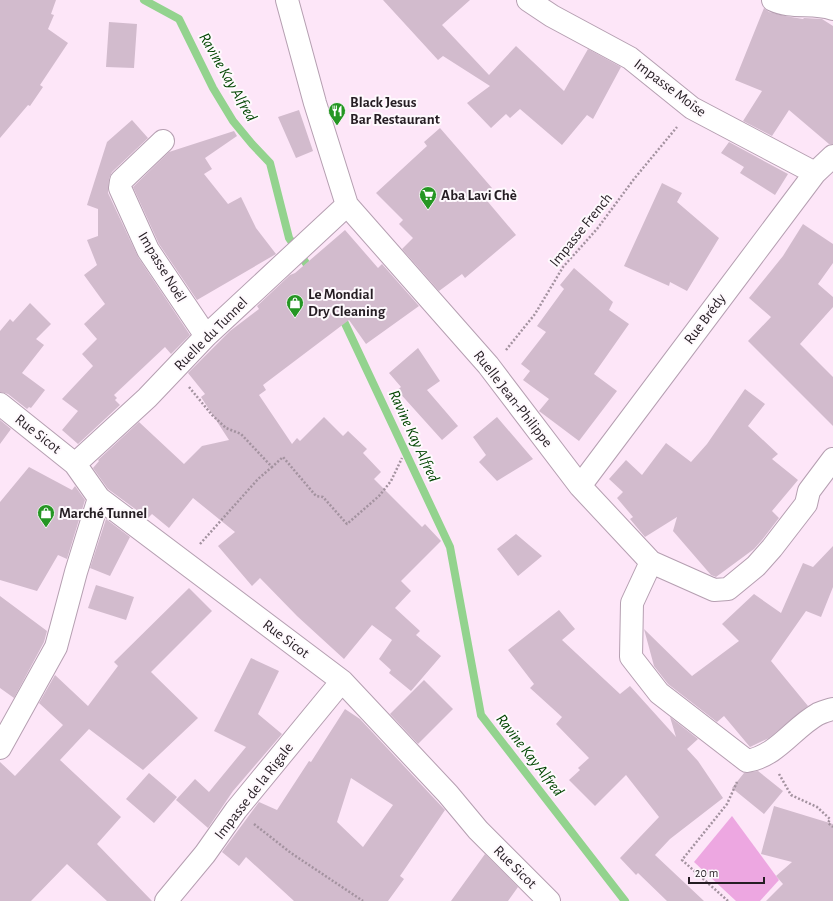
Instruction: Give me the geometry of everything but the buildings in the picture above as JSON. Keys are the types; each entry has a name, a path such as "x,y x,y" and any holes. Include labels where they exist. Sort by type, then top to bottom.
{"street":[{"name":"Ruelle Jean-Philippe","path":"287,0 315,103 347,205 488,365 580,486 651,562"},
{"name":"Impasse Moïse","path":"528,0 552,16 630,58 692,108 815,173"},
{"path":"773,0 780,3 806,4 833,9"},
{"name":"Impasse Noël","path":"163,141 121,181 120,188 148,250 206,336"},
{"name":"Rue Brédy","path":"580,486 815,173 833,156"},
{"name":"Ruelle du Tunnel","path":"75,464 177,368 206,336 347,205"},
{"name":"Rue Sicot","path":"0,404 75,464 99,498 183,563 342,681 448,794 478,830 549,901"},
{"path":"833,459 809,491 806,504 772,548 756,566 728,589 714,590 651,562 632,603 631,657 659,693 757,758 818,714 833,709"},
{"path":"0,748 56,647 76,572 99,498"},
{"name":"Impasse de la Rigale","path":"166,901 205,854 236,810 342,681"}],"path":[{"name":"Impasse French","path":"488,365 506,350 535,314 563,267 597,229 634,179 692,108"},
{"path":"177,368 212,415 226,428 241,434 272,467"},
{"path":"183,563 258,479 284,457 316,496 323,497 347,524 379,496 391,481 402,458"},
{"path":"728,901 682,860 727,804 757,758 791,795 817,807 830,819 828,823 833,827"},
{"path":"236,810 291,853 363,901"}],"shaded area":[{"path":"732,816 779,880 760,901 736,901 694,862"}],"waterway":[{"name":"Ravine Kay Alfred","path":"144,0 179,19 213,88 233,121 270,163 289,238 312,272"},
{"name":"Ravine Kay Alfred","path":"341,315 450,547 481,715 625,901"}],"place":[{"name":"Black Jesus Bar Restaurant","path":"337,126"},
{"name":"Aba Lavi Chè","path":"428,210"},
{"name":"Le Mondial Dry Cleaning","path":"295,318"},
{"name":"Marché Tunnel","path":"46,528"}]}
